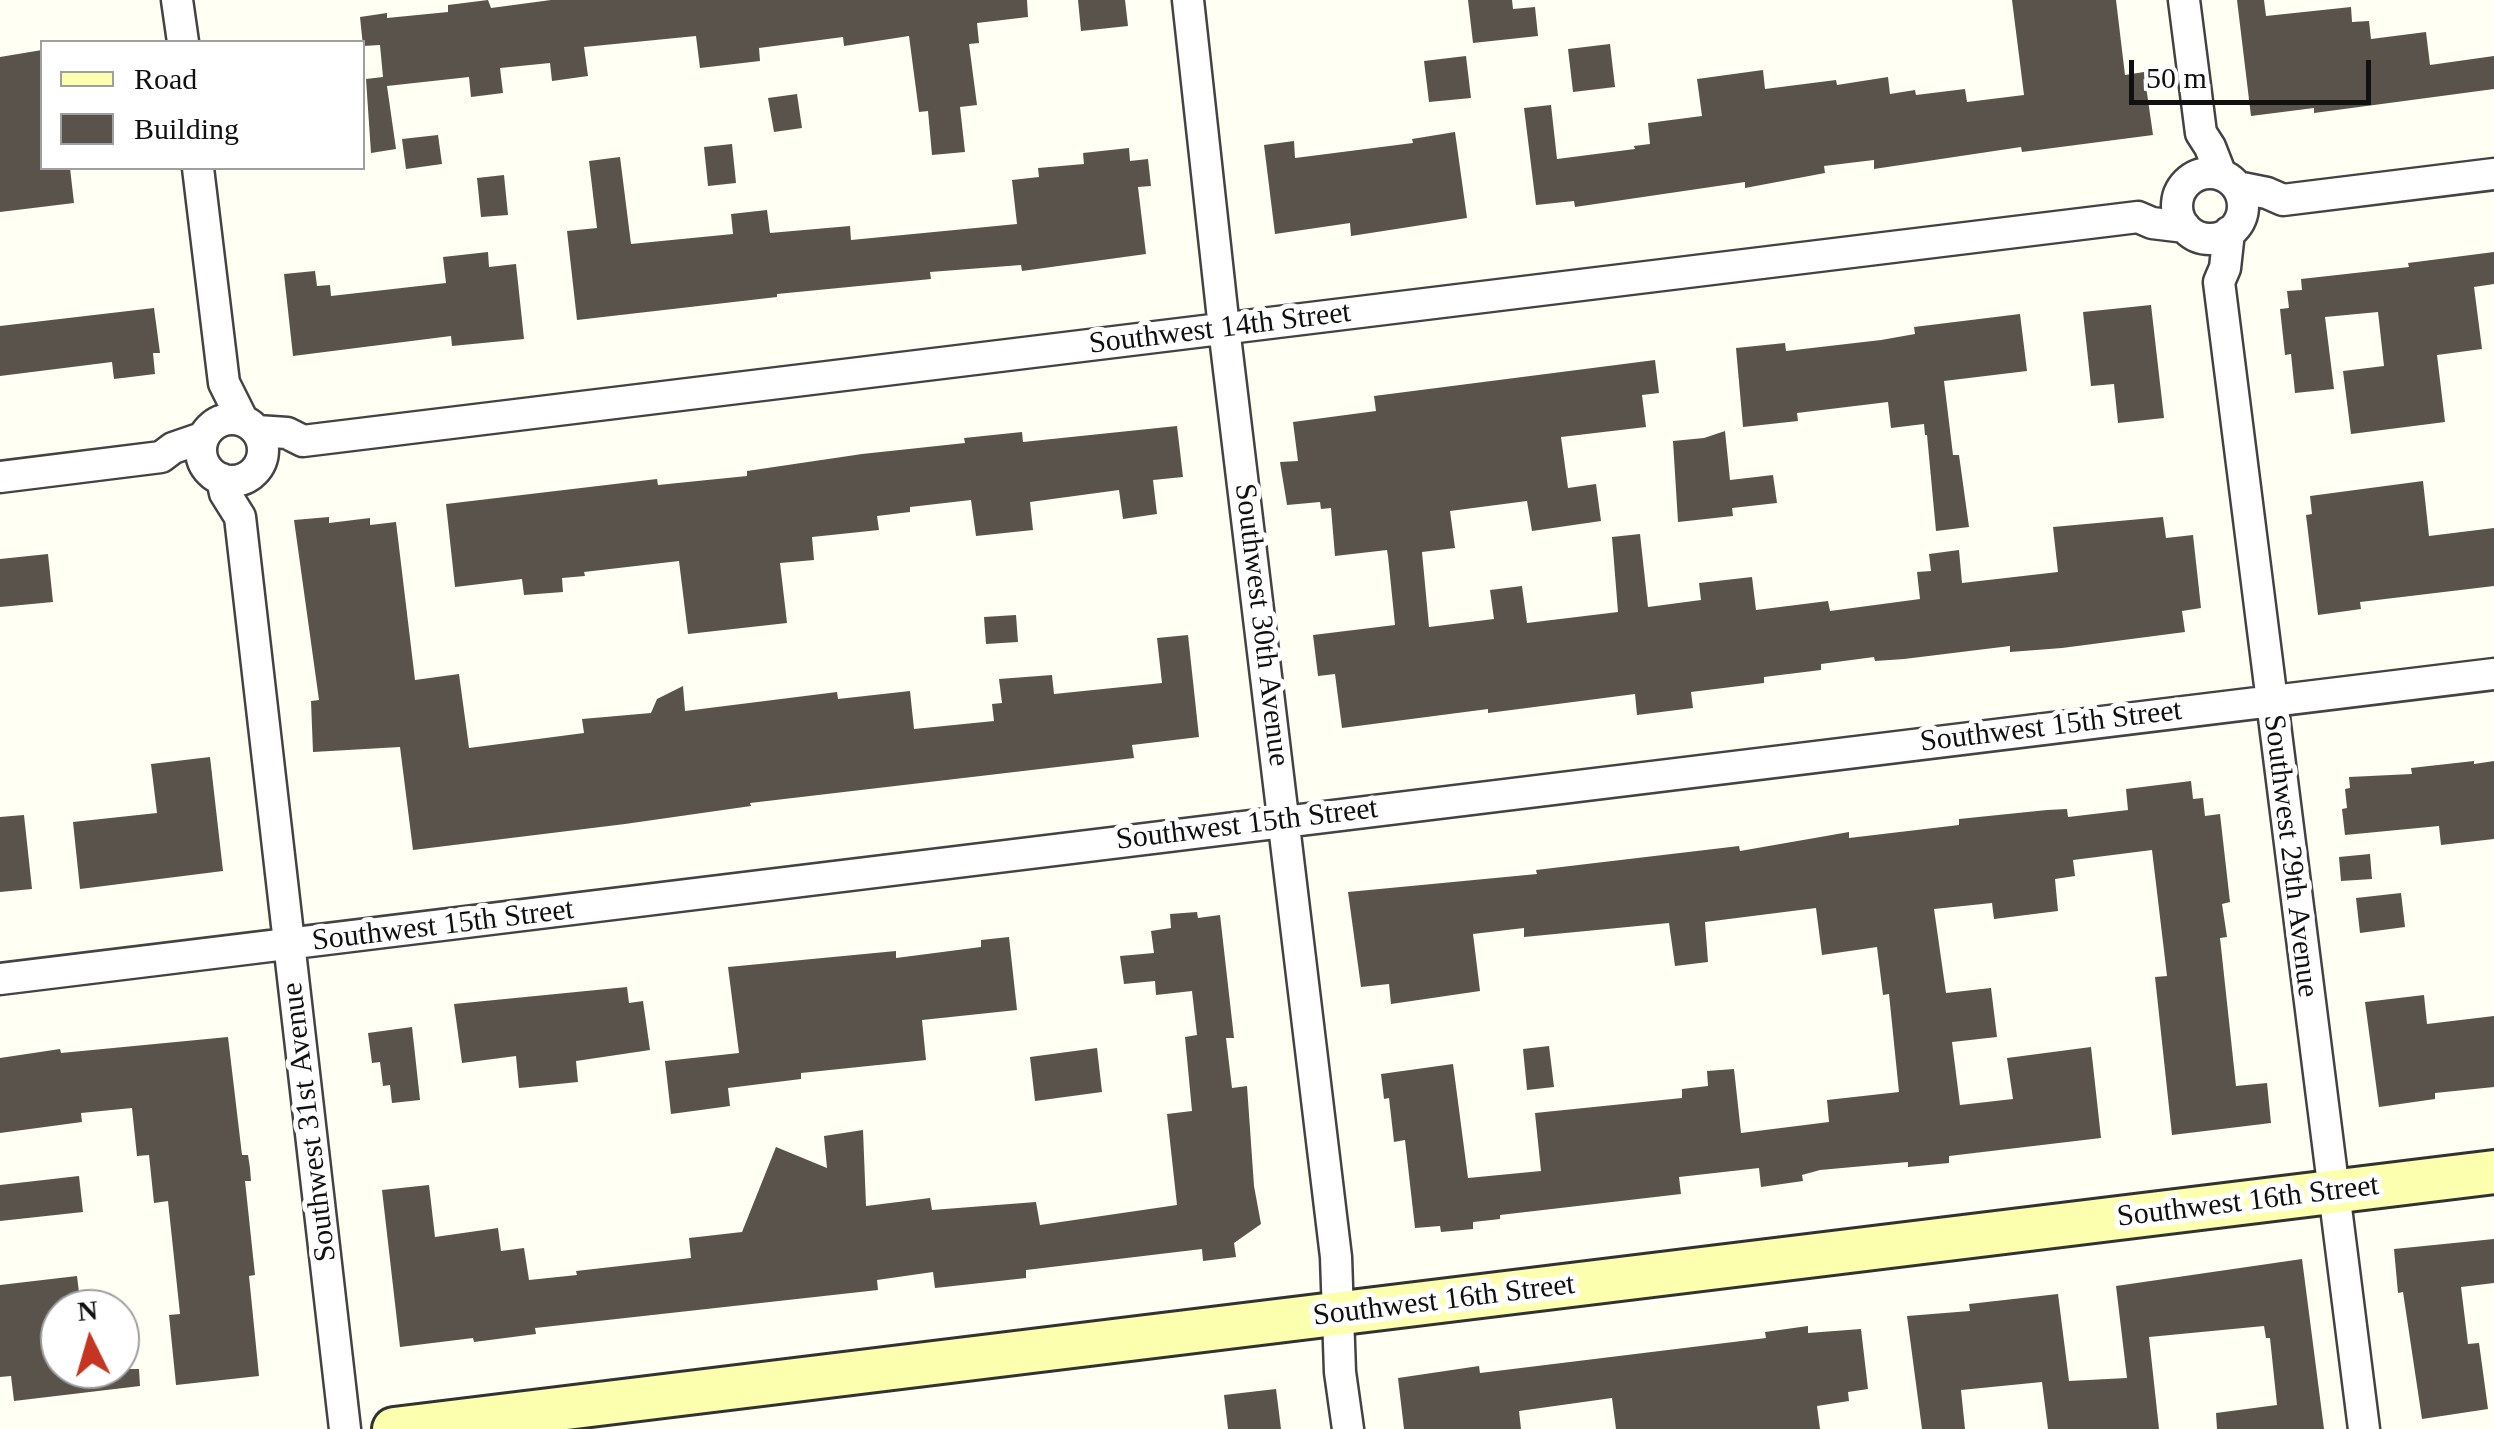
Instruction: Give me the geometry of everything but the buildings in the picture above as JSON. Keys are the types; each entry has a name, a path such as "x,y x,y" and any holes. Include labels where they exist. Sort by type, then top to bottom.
{"street":[{"path":"177,0 183,40"},
{"name":"Southwest 30th Avenue","path":"1188,0 1336,1257 1340,1372 1348,1429"},
{"path":"2184,0 2201,133 2210,147 2208,183 2179,216 2213,229 2270,212 2283,200"},
{"path":"0,477 161,457 171,465 232,450 198,170"},
{"path":"2208,183 2268,193 2283,200 2494,174"},
{"path":"2208,183 2243,209 2213,229"},
{"name":"Southwest 14th Street","path":"2138,217 2149,208 2208,183"},
{"name":"Southwest 14th Street","path":"232,450 292,452 303,441 2138,217 2152,223 2213,229"},
{"name":"Southwest 29th Avenue","path":"2213,229 2225,268 2219,282 2364,1429"},
{"name":"Southwest 31st Avenue","path":"232,450 246,505 240,517 345,1429"},
{"name":"Southwest 15th Street","path":"0,980 2494,674"},
{"name":"Southwest 16th Street","path":"394,1429 2494,1172"}]}
